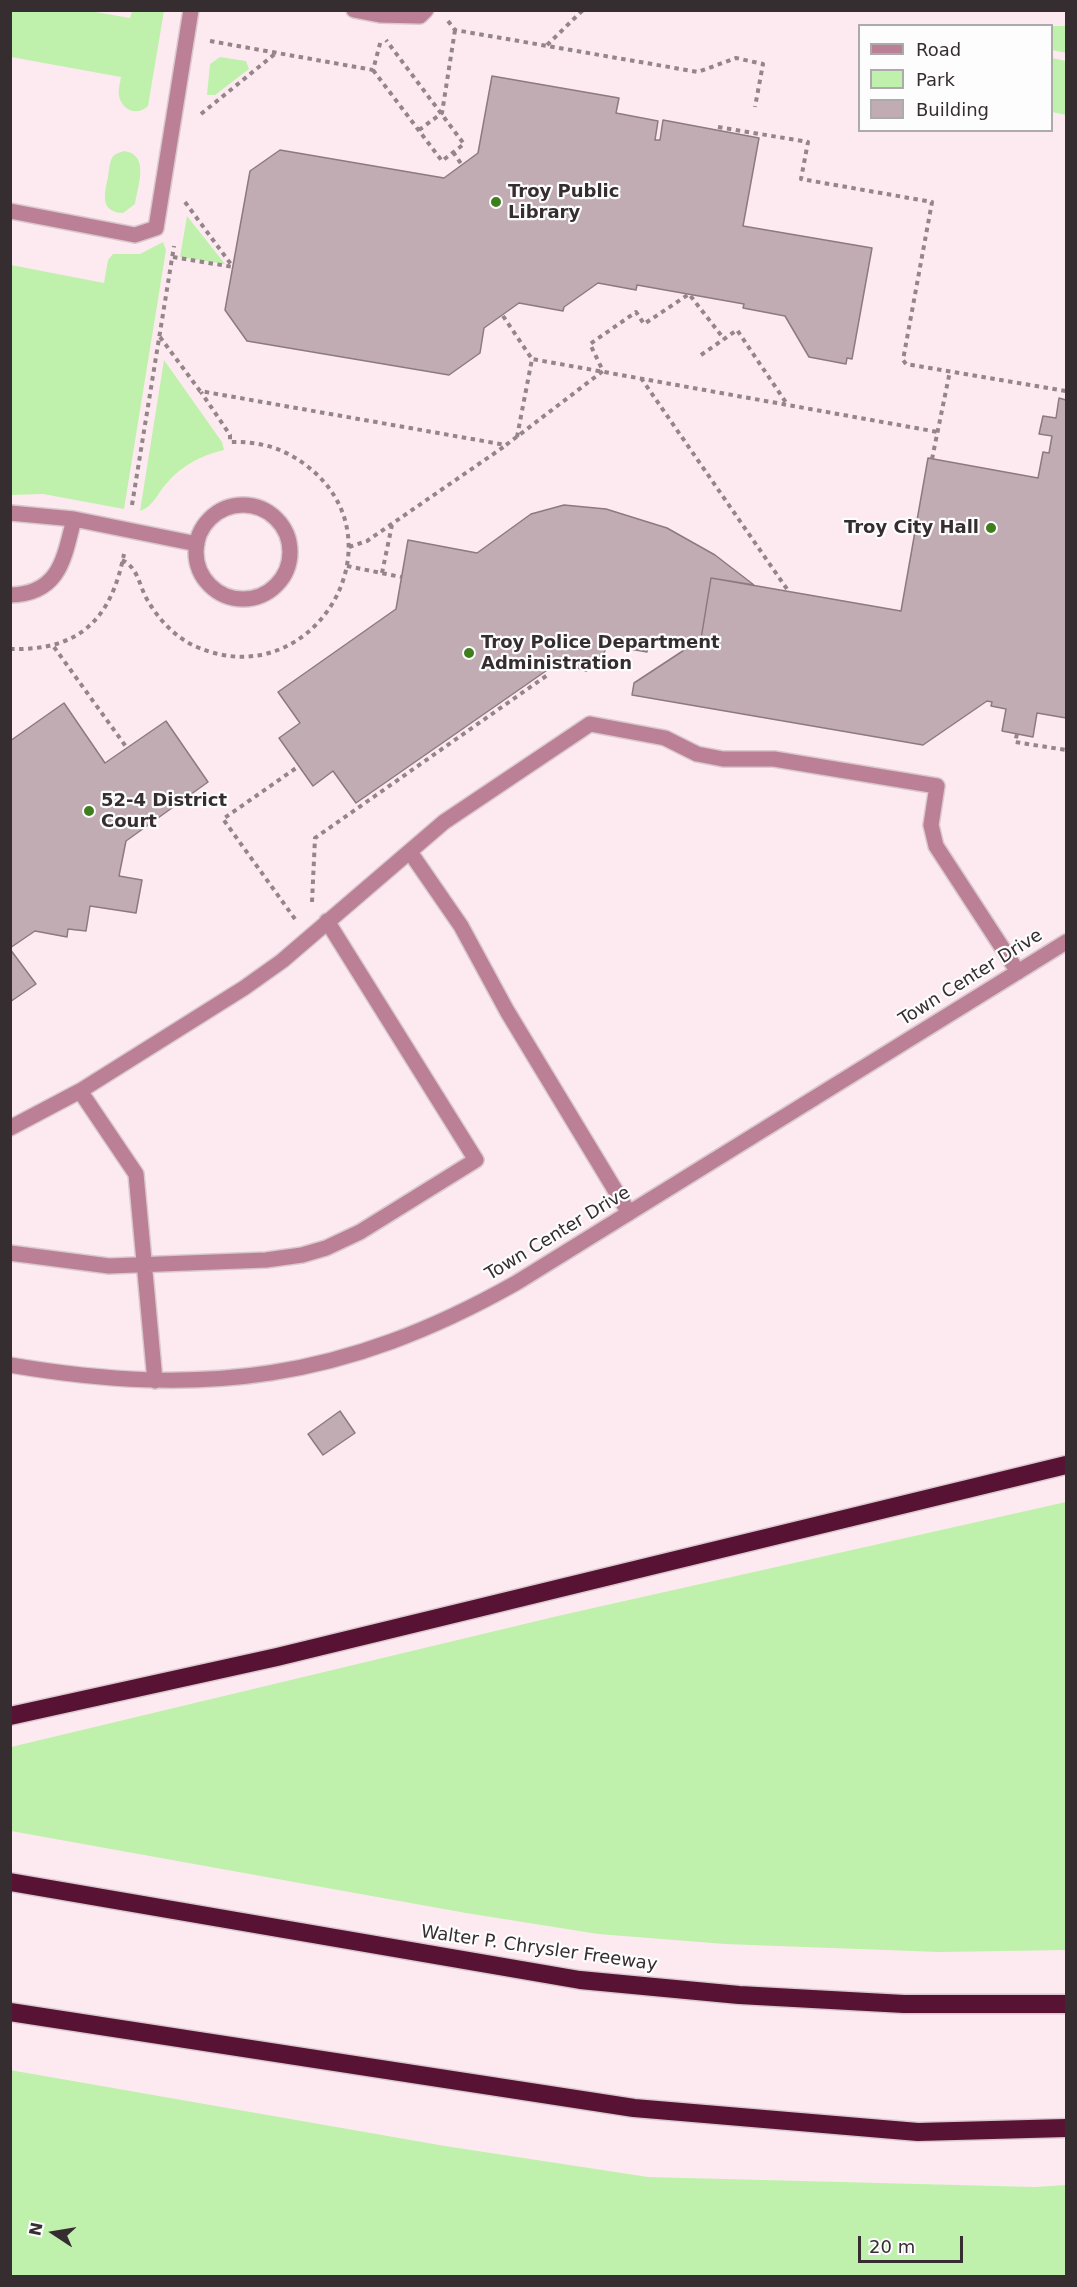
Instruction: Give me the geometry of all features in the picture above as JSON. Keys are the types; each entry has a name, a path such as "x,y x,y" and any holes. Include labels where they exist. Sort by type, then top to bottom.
{"highway":[{"path":"10,1716 232,1668 1066,1465"},
{"name":"Walter P. Chrysler Freeway","path":"10,1882 580,1980 739,1995 904,2004 1066,2004"},
{"path":"10,2012 634,2108 918,2132 1066,2128"}],"street":[{"path":"10,211 135,234 156,228 191,10"},
{"path":"354,10 380,15 420,16 426,10"},
{"path":"236,505 251,505 265,510 277,519 285,531 289,545 289,560 284,574 264,594 249,599 235,598 220,593 201,573 196,558 196,544 201,530 222,509 236,505"},
{"path":"10,513 74,519 196,544"},
{"path":"10,595 34,591 56,575 74,519"},
{"path":"10,1128 80,1091 244,988 282,961 444,822 590,724 665,738 697,754 734,761 774,759 937,786 931,825 936,846 1018,972"},
{"path":"410,852 461,926 507,1011 629,1213"},
{"path":"10,1253 110,1266 266,1260 326,1248 393,1213 476,1160 327,921"},
{"name":"Town Center Drive","path":"10,1365 100,1378 207,1381 270,1374 349,1357 392,1343 477,1305 1066,942"},
{"path":"80,1091 136,1174 155,1381"}],"path":[{"path":"546,46 582,10"},
{"path":"441,25 451,15"},
{"path":"447,21 455,30 698,72 736,58 763,64 755,107"},
{"path":"419,130 442,113 455,30"},
{"path":"206,41 373,70 442,161 464,144 385,38"},
{"path":"373,70 380,41 385,38 391,39"},
{"path":"193,120 276,53"},
{"path":"718,127 808,142 801,179 932,202 903,360 906,364 1066,391"},
{"path":"453,152 462,165"},
{"path":"172,257 233,267 182,197 180,207"},
{"path":"10,649 54,647 80,633 103,610 111,597 128,530 176,237"},
{"path":"603,371 590,344 636,312 644,324 689,294 724,339"},
{"path":"502,316 532,359 938,432"},
{"path":"701,355 737,330 787,405"},
{"path":"122,560 136,571 145,596 158,616 182,638 213,652 245,657 281,650 313,629 336,599 347,566 349,547 347,531 335,499 316,472 289,453 272,447 231,442 230,435 159,336"},
{"path":"516,437 532,359"},
{"path":"349,547 367,541 392,524 506,445 603,371"},
{"path":"932,459 950,371"},
{"path":"641,378 789,591"},
{"path":"200,391 506,445"},
{"path":"382,573 392,524"},
{"path":"347,566 401,577"},
{"path":"54,647 127,748"},
{"path":"288,927 312,902 315,838 549,674"},
{"path":"1017,734 1015,742 1066,750"},
{"path":"296,919 223,819 299,766"}],"green space":[{"path":"10,11 90,11 130,18 132,11 164,11 148,106 135,111 123,105 119,94 121,77 11,57"},
{"path":"1053,26 1066,26 1066,53 1053,50"},
{"path":"220,57 246,61 249,69 215,95 207,95 210,64"},
{"path":"1053,58 1066,61 1066,115 1053,112"},
{"path":"124,151 132,153 137,158 140,164 140,180 135,204 123,213 110,209 105,196 111,160 114,155"},
{"path":"187,216 225,264 180,257"},
{"path":"163,242 166,250 124,509 43,494 11,495 11,265 104,283 108,260 113,254 140,254"},
{"path":"164,360 222,442 224,450 199,458 185,467 166,484 152,503 140,511"},
{"path":"1066,1502 1066,1950 939,1952 725,1944 598,1934 466,1913 11,1831 11,1747 562,1615"},
{"path":"10,2070 445,2146 648,2177 1035,2187 1066,2185 1066,2276 11,2276"}],"building":[{"name":"Troy Public Library","path":"492,76 619,98 616,113 658,121 655,140 660,140 663,120 759,138 743,226 872,248 852,359 847,358 846,364 809,357 785,316 743,308 744,304 637,285 636,290 598,283 564,307 563,311 519,303 484,328 480,353 449,375 247,341 225,310 250,171 280,150 444,178 478,153"},
{"name":"Troy City Hall","path":"1059,398 1066,400 1066,718 1037,713 1033,737 1002,731 1006,709 991,706 992,702 987,701 923,745 632,695 634,683 701,639 711,578 901,611 928,458 1038,478 1043,452 1049,453 1052,436 1039,434 1043,416 1056,418"},
{"name":"Troy Police Department Administration","path":"564,505 606,509 667,528 715,555 754,585 711,578 701,639 691,645 649,638 647,652 607,645 600,664 586,671 575,667 566,657 356,803 333,771 313,786 279,738 300,723 278,692 396,609 408,540 477,553 531,514"},
{"name":"52-4 District Court","path":"64,703 105,763 166,721 208,782 126,841 119,876 142,880 136,913 90,906 86,931 68,929 67,937 35,931 10,948 10,741"},
{"path":"10,949 36,984 10,1002"},
{"path":"340,1411 355,1433 323,1455 308,1434"}],"place":[{"name":"Troy Public Library","path":"496,202"},
{"name":"Troy City Hall","path":"991,528"},
{"name":"Troy Police Department Administration","path":"469,653"},
{"name":"52-4 District Court","path":"89,811"}]}
